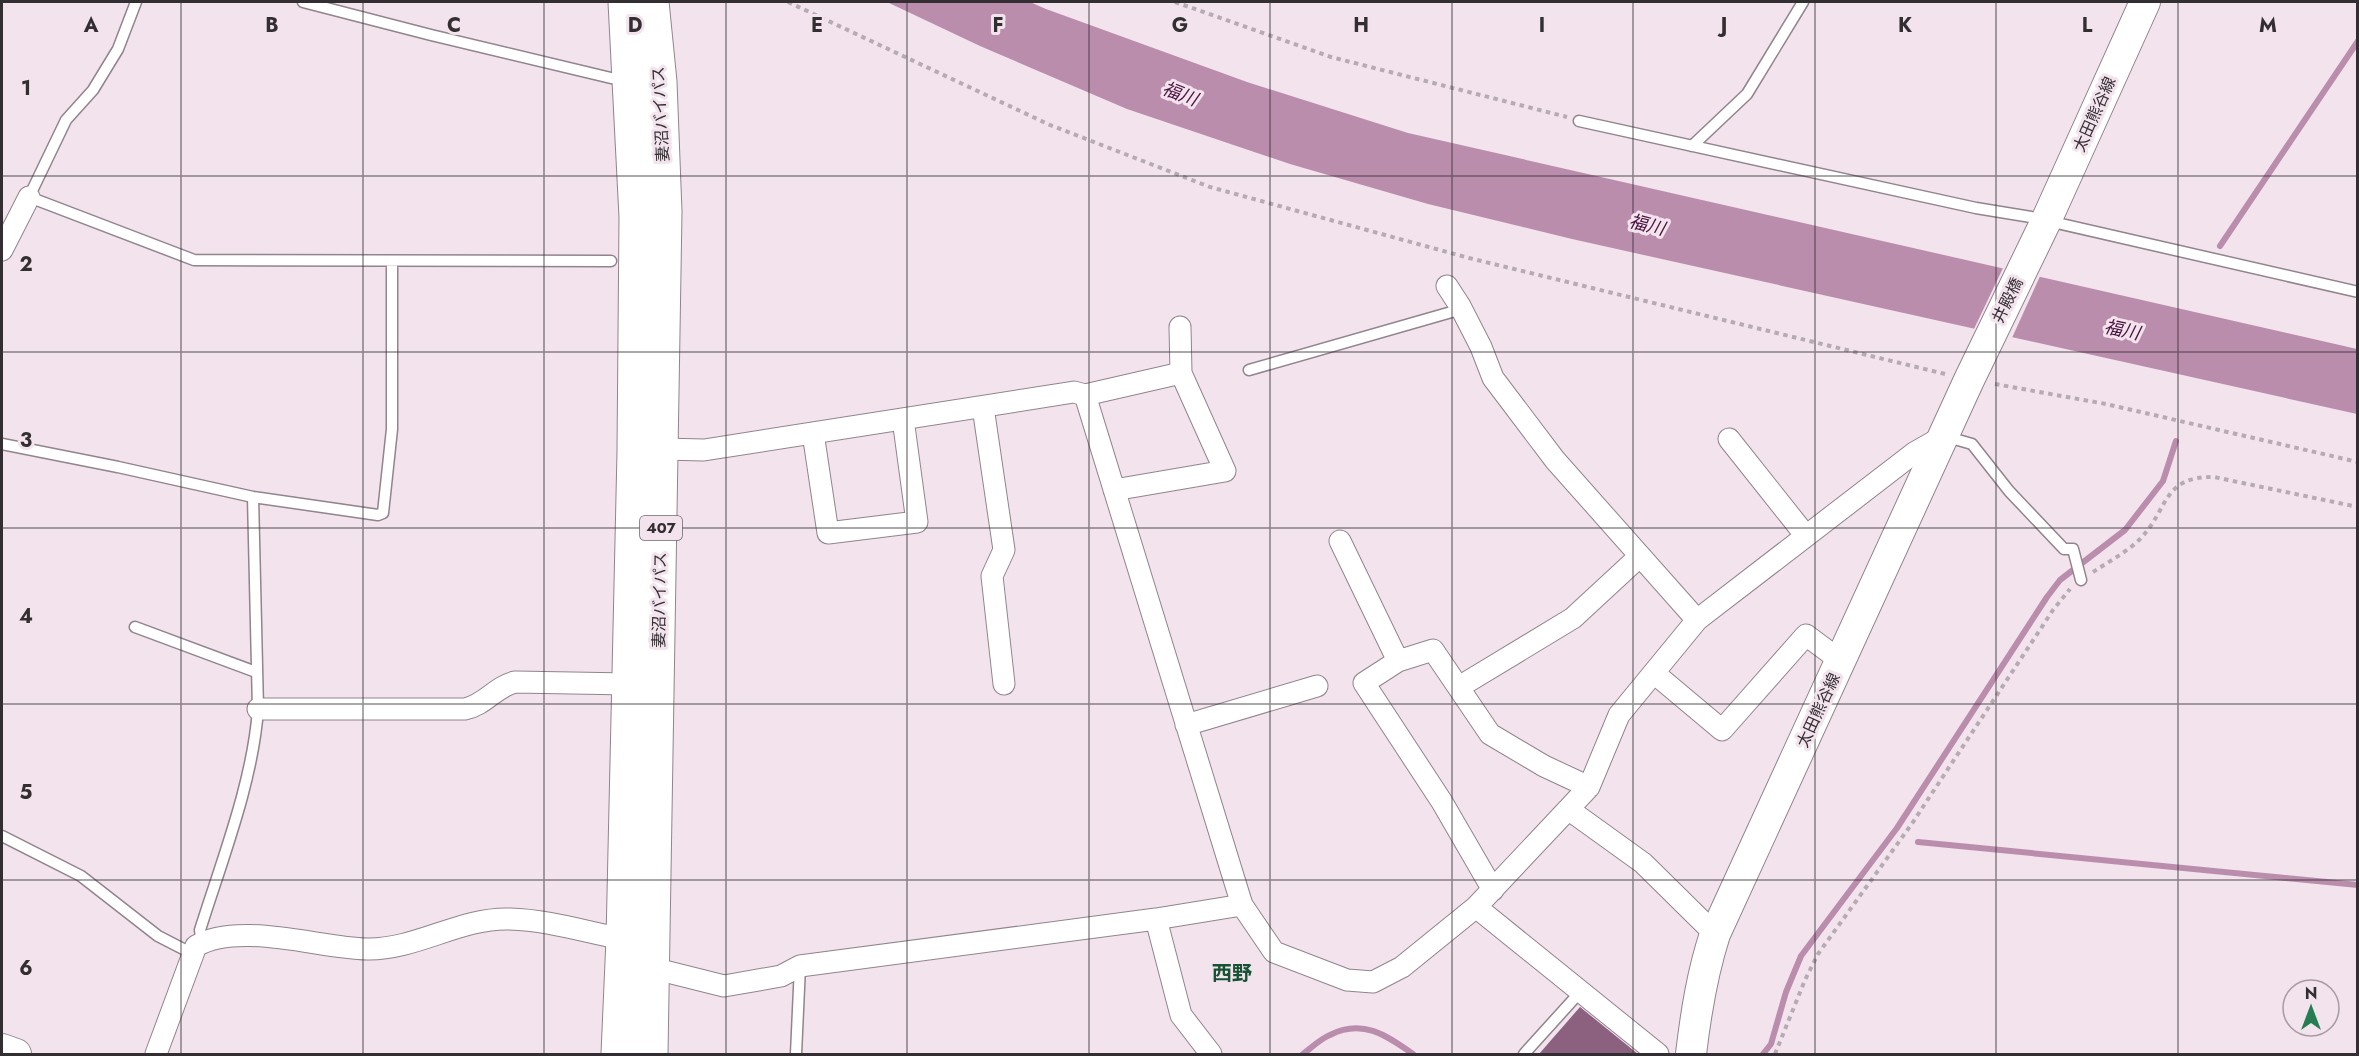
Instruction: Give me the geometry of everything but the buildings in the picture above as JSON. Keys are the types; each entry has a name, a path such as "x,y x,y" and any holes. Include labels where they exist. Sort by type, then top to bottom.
{"highway":[{"name":"妻沼バイパス","path":"618,1054 623,939 642,727 662,449 665,212 645,78 625,2"},
{"name":"妻沼バイパス","path":"651,1054 652,968 642,727 628,684 636,217 652,2"}],"main road":[{"name":"太田熊谷線","path":"2044,224 2145,2"},
{"name":"井殿橋","path":"1962,376 2044,224"},
{"name":"太田熊谷線","path":"1692,1054 1696,1004 1704,968 1716,934 1944,436 1962,376"},
{"path":"2,1049 16,1054"}],"street":[{"path":"2,250 29,197"},
{"path":"1447,286 1462,309 1493,378 1556,460 1697,620"},
{"path":"1114,490 1225,471 1181,374 1180,327"},
{"path":"662,449 704,450 1074,392 1085,394 1181,374"},
{"path":"1085,394 1242,905 1274,952 1347,980 1373,982 1402,967 1476,907 1589,787 1619,715 1697,620 1914,453 1944,436"},
{"path":"983,406 1004,550 992,576 1004,684"},
{"path":"813,433 828,532 917,522 903,419"},
{"path":"1729,439 1806,536"},
{"path":"1340,541 1398,662"},
{"path":"1459,687 1573,618 1640,556"},
{"path":"1654,673 1722,730 1806,635 1841,661"},
{"path":"1493,890 1442,802 1364,683 1398,662 1433,650 1490,734 1544,766 1589,787"},
{"path":"258,709 465,709 476,707 503,685 514,682 628,684"},
{"path":"1186,725 1317,686"},
{"path":"1568,809 1643,863 1716,934"},
{"path":"652,968 724,986 781,976 800,966 1156,919 1242,905"},
{"path":"1476,907 1658,1054"},
{"path":"156,1054 197,949 206,940 228,936 263,936 352,948 388,948 493,919 531,920 623,939"},
{"path":"1156,919 1182,1015 1211,1054"}],"lane":[{"path":"136,2 118,49 93,90 66,120 29,197 194,260 611,261"},
{"path":"308,2 431,35 600,75 620,79 645,78"},
{"path":"1692,146 1747,94 1803,2"},
{"path":"1579,121 2358,292"},
{"path":"2,444 254,497 378,516 383,513 392,429 392,262"},
{"path":"1250,370 1462,309"},
{"path":"1944,436 1972,444 2009,491 2064,549 2073,549 2081,580"},
{"path":"2,836 81,876 158,936 197,949 200,930 231,832 256,739 258,709 254,497"},
{"path":"135,627 256,672"},
{"path":"796,1054 800,966"},
{"path":"1524,1054 1581,991"}],"path":[{"path":"788,2 1050,125 1210,187 1469,258 1962,376 2106,404 2358,462"},
{"path":"1175,2 1331,57 1579,121"},
{"path":"1776,1054 1805,980 1818,954 1911,825 2054,610 2071,588 2139,540 2154,522 2169,494 2178,485 2191,478 2214,477 2358,507"}],"water":[{"name":"福川","path":"887,2 1030,2 1247,82 1408,133 2357,349 2357,414 1572,239 1428,204 1290,164 1127,109 980,46"}],"pier":[{"path":"2004,266 2041,274 2011,340 1973,331"}],"waterway":[{"path":"2220,246 2358,41"},
{"path":"1763,1054 1771,1044 1786,992 1801,956 1897,828 2047,597 2060,580 2125,530 2163,481 2176,441"},
{"path":"1918,842 2358,885"},
{"path":"1303,1054 1326,1037 1353,1028 1374,1031 1413,1054"}],"district":[{"name":"西野","path":"1232,973"}]}
